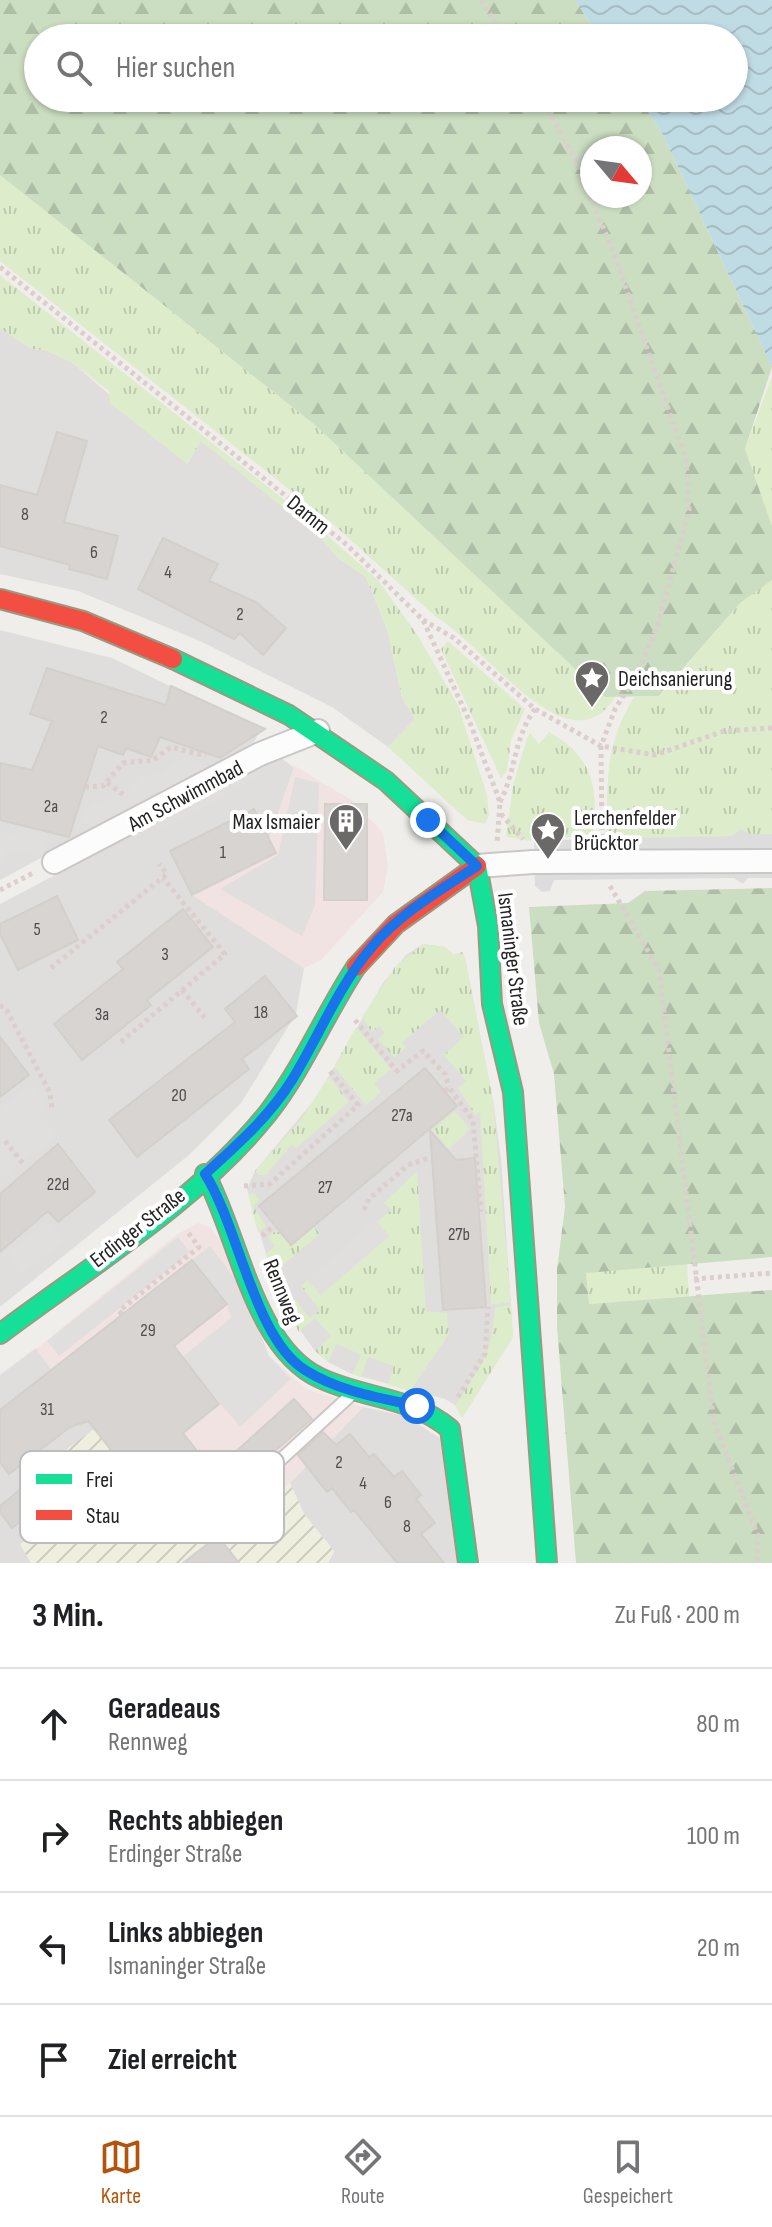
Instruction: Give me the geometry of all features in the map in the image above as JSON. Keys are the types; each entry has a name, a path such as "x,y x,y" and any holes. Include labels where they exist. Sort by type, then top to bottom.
{"street":[{"name":"Ismaninger Straße","path":"0,599 83,621 136,641 318,731 386,781 477,866 488,926 492,1004 514,1108 547,1563"},
{"name":"Am Schwimmbad","path":"54,862 218,776 318,731"},
{"name":"Erdinger Straße","path":"0,1334 205,1174 252,1132 290,1083 346,983 370,949 408,911 477,866 532,854 772,861"},
{"name":"Rennweg","path":"205,1174 221,1200 268,1325 283,1351 304,1370 354,1392 417,1406 442,1421"},
{"path":"442,1421 450,1429 454,1445 468,1563"}],"lane":[{"path":"284,1456 354,1392"}],"path":[{"path":"481,0 496,24"},
{"path":"550,112 576,161 612,249 686,459 689,510 658,624 637,674 615,709 601,746 602,849"},
{"name":"Damm","path":"0,267 347,545 423,620 469,720 500,802 497,844"},
{"path":"423,620 454,638 535,709 601,746 655,755 724,731 772,728"},
{"path":"500,802 511,781 524,724 535,709"},
{"path":"85,787 103,786 123,763 141,764 171,747 207,756 218,776"},
{"path":"500,813 532,854"},
{"path":"0,890 54,862"},
{"path":"51,968 163,878 167,874 159,864"},
{"path":"606,876 615,898 659,970 694,1279 714,1422 758,1536 757,1563"},
{"path":"121,1042 225,954 163,878"},
{"path":"182,990 205,1018"},
{"path":"0,1005 7,1011 50,1093 52,1110"},
{"path":"352,1016 397,1071 423,1051 445,1074 447,1089 473,1121 481,1212"},
{"path":"243,1186 270,1184 358,1105 326,1066"},
{"path":"5,1141 25,1166"},
{"path":"364,1210 369,1199 408,1165 429,1158"},
{"path":"122,1310 199,1247 181,1223"},
{"path":"268,1231 275,1225"},
{"path":"694,1279 772,1273"},
{"path":"442,1421 485,1354 488,1307"}],"shaded area":[{"path":"0,328 31,349 45,350 73,363 188,463 201,440 324,541 337,557 366,577 387,629 402,697 415,719 388,747 332,707 200,641 78,591 0,574"},
{"path":"0,630 112,658 255,727 259,733 254,742 209,768 0,880"},
{"path":"186,753 209,768 96,831 79,820 94,803 100,807 106,799 111,801 120,788 126,792 143,775 149,779 155,770 161,773 176,759 181,761"},
{"path":"280,757 294,768 269,839 276,853 193,895 304,968 296,1014 241,1103 189,1155 0,1307 0,904"},
{"path":"290,763 353,801 383,833 388,867 383,892 321,960 304,968 192,895 276,853 269,839 294,769"},
{"path":"255,769 259,777 164,828 160,821"},
{"path":"295,777 319,783 315,905 302,936 220,889 278,855"},
{"path":"19,825 48,832 42,857 7,848 0,867 0,830 17,834"},
{"path":"423,944 445,947 454,955 462,952 465,958 493,1100 501,1159 513,1337 462,1418 455,1405 445,1399 352,1374 328,1362 315,1351 280,1302 247,1189 255,1171 316,1098 383,983 406,955"},
{"path":"32,1084 44,1100 40,1115 57,1135 1,1178 0,1109"},
{"path":"48,1220 64,1241 22,1274 6,1254"},
{"path":"376,1220 389,1236 321,1295 307,1280"},
{"path":"198,1223 211,1228 220,1240 269,1356 306,1389 363,1407 284,1487 284,1451 112,1451 36,1349 176,1235"},
{"path":"178,1237 190,1253 59,1356 47,1341"},
{"path":"210,1246 244,1290 269,1356 291,1379 240,1427 182,1357 231,1318 227,1304 192,1260"},
{"path":"36,1348 94,1429 65,1451 20,1451 20,1543 31,1563 0,1563 0,1375"},
{"path":"363,1407 405,1416 440,1438 457,1563 328,1563 334,1551 304,1514 290,1483"}],"green space":[{"path":"0,0 575,0 591,24 24,24 24,112 648,112 662,133 772,367 745,449 772,526 772,580 740,603 659,696 605,697 315,425 0,175"},
{"path":"0,175 315,425 605,697 615,697 596,716 574,720 550,711 525,694 333,524 0,261"},
{"path":"0,275 306,517 378,580 418,636 458,705 487,795 489,815 485,824 467,820 388,747 415,719 402,697 387,629 366,577 337,557 324,541 201,441 187,464 110,403 109,391 73,363 45,350 31,349 0,328"},
{"path":"772,376 772,526 745,449"},
{"path":"772,579 772,839 606,840 612,750 634,697 660,696 740,603"},
{"path":"448,641 525,709 511,740 507,771 501,778 441,649"},
{"path":"549,732 575,752 590,776 595,804 592,837 557,837 552,824 540,821 533,828 531,841 506,837 513,785 527,738 530,733 539,744"},
{"path":"772,888 772,1257 586,1273 589,1304 772,1290 772,1563 576,1563 557,1327 557,1269 565,1207 554,1074 539,1023 529,907 628,903 645,891"},
{"path":"423,944 445,947 454,955 462,952 465,958 493,1100 511,1302 491,1305 480,1112 475,1115 458,1088 466,1081 444,1055 464,1037 440,1010 402,1043 406,1047 395,1058 378,1039 385,1033 379,1026 372,1032 362,1017 395,967"},
{"path":"356,1027 391,1069 374,1083 381,1092 366,1105 334,1067"},
{"path":"329,1076 349,1102 296,1148 292,1144 266,1175 259,1175 255,1171 300,1121"},
{"path":"455,1111 470,1129 449,1149 432,1130"},
{"path":"417,1171 426,1311 447,1313 449,1334 410,1391 388,1385 394,1366 368,1357 361,1377 352,1374 361,1355 337,1344 328,1362 315,1351 331,1336 315,1318 299,1332 280,1302 289,1293 310,1318 320,1310 301,1286 307,1280 321,1295 389,1236 377,1222 391,1210 384,1203"},
{"path":"254,1193 259,1200 253,1206 266,1226 258,1233 248,1194"},
{"path":"314,1227 320,1234 272,1274 266,1254 275,1246 268,1237 277,1230 291,1246"},
{"path":"687,1264 689,1296 589,1304 586,1272"},
{"path":"511,1305 513,1337 462,1418 455,1405 488,1349 495,1307"},
{"path":"94,1429 111,1451 65,1451"},
{"path":"290,1483 304,1514 334,1551 328,1563 31,1563 20,1544 284,1543 284,1487"}],"water":[{"path":"575,0 772,0 772,367 662,133 648,112 748,112 748,24 591,24"}],"pier":[{"path":"542,823 552,827 554,840 733,836 741,829 749,834 772,834 772,878 748,878 743,884 734,878 554,880 550,891 542,892 535,886 534,839 536,828"}],"building":[{"path":"57,432 87,441 64,522 118,536 107,579 69,569 70,565 0,546 0,485 37,495"},
{"path":"163,538 218,564 209,581 256,602 286,628 263,655 240,633 234,639 138,589"},
{"path":"47,668 166,705 171,686 265,729 220,758 160,737 151,757 126,748 123,755 98,746 69,837 0,820 0,763 32,770 52,721 30,714"},
{"name":"Max Ismaier","path":"325,804 367,804 367,900 324,900"},
{"path":"254,809 276,853 192,895 170,851"},
{"path":"57,896 78,940 18,970 0,934 0,924"},
{"path":"183,909 213,947 147,1000 151,1005 82,1060 54,1024 123,969 117,962"},
{"path":"265,976 297,1016 242,1059 249,1069 137,1157 109,1120 235,1022 225,1009"},
{"path":"0,1037 29,1075 0,1097"},
{"path":"425,1068 457,1106 291,1245 259,1206"},
{"path":"430,1131 456,1160 475,1158 486,1307 443,1310"},
{"path":"58,1144 95,1192 58,1222 48,1211 0,1252 0,1194"},
{"path":"192,1260 227,1304 174,1346 219,1404 183,1433 197,1451 112,1451 88,1421 70,1427 39,1451 20,1451 20,1466 9,1474 0,1462 0,1410"},
{"path":"294,1399 312,1419 275,1451 237,1451"},
{"path":"323,1432 336,1445 350,1434 369,1457 374,1454 394,1477 402,1471 421,1495 416,1499 435,1523 421,1534 444,1563 397,1563 354,1510 351,1512 332,1488 327,1492 298,1455"},
{"path":"20,1490 20,1522 12,1528 0,1512 0,1506"},
{"path":"209,1543 223,1543 239,1563 183,1563"}],"traffic: fast":[{"path":"173,659 289,715 386,781 477,866 488,926 492,1004 513,1092 547,1563"},
{"path":"0,1334 176,1204 240,1145 281,1096 356,967"},
{"path":"205,1174 263,1316 297,1363 337,1385 419,1410 450,1429 468,1563"}],"traffic: jam":[{"path":"0,599 83,621 173,659"},
{"path":"356,967 396,924 477,866"}],"place":[{"name":"Deichsanierung","path":"592,709"},
{"name":"Max Ismaier","path":"346,852"},
{"name":"Lerchenfelder Brücktor","path":"548,861"}],"route":[{"path":"417,1406 354,1392 333,1384 304,1370 283,1351 268,1325 221,1200 205,1174 252,1132 290,1083 346,983 370,949 408,911 477,866 428,820"}]}
